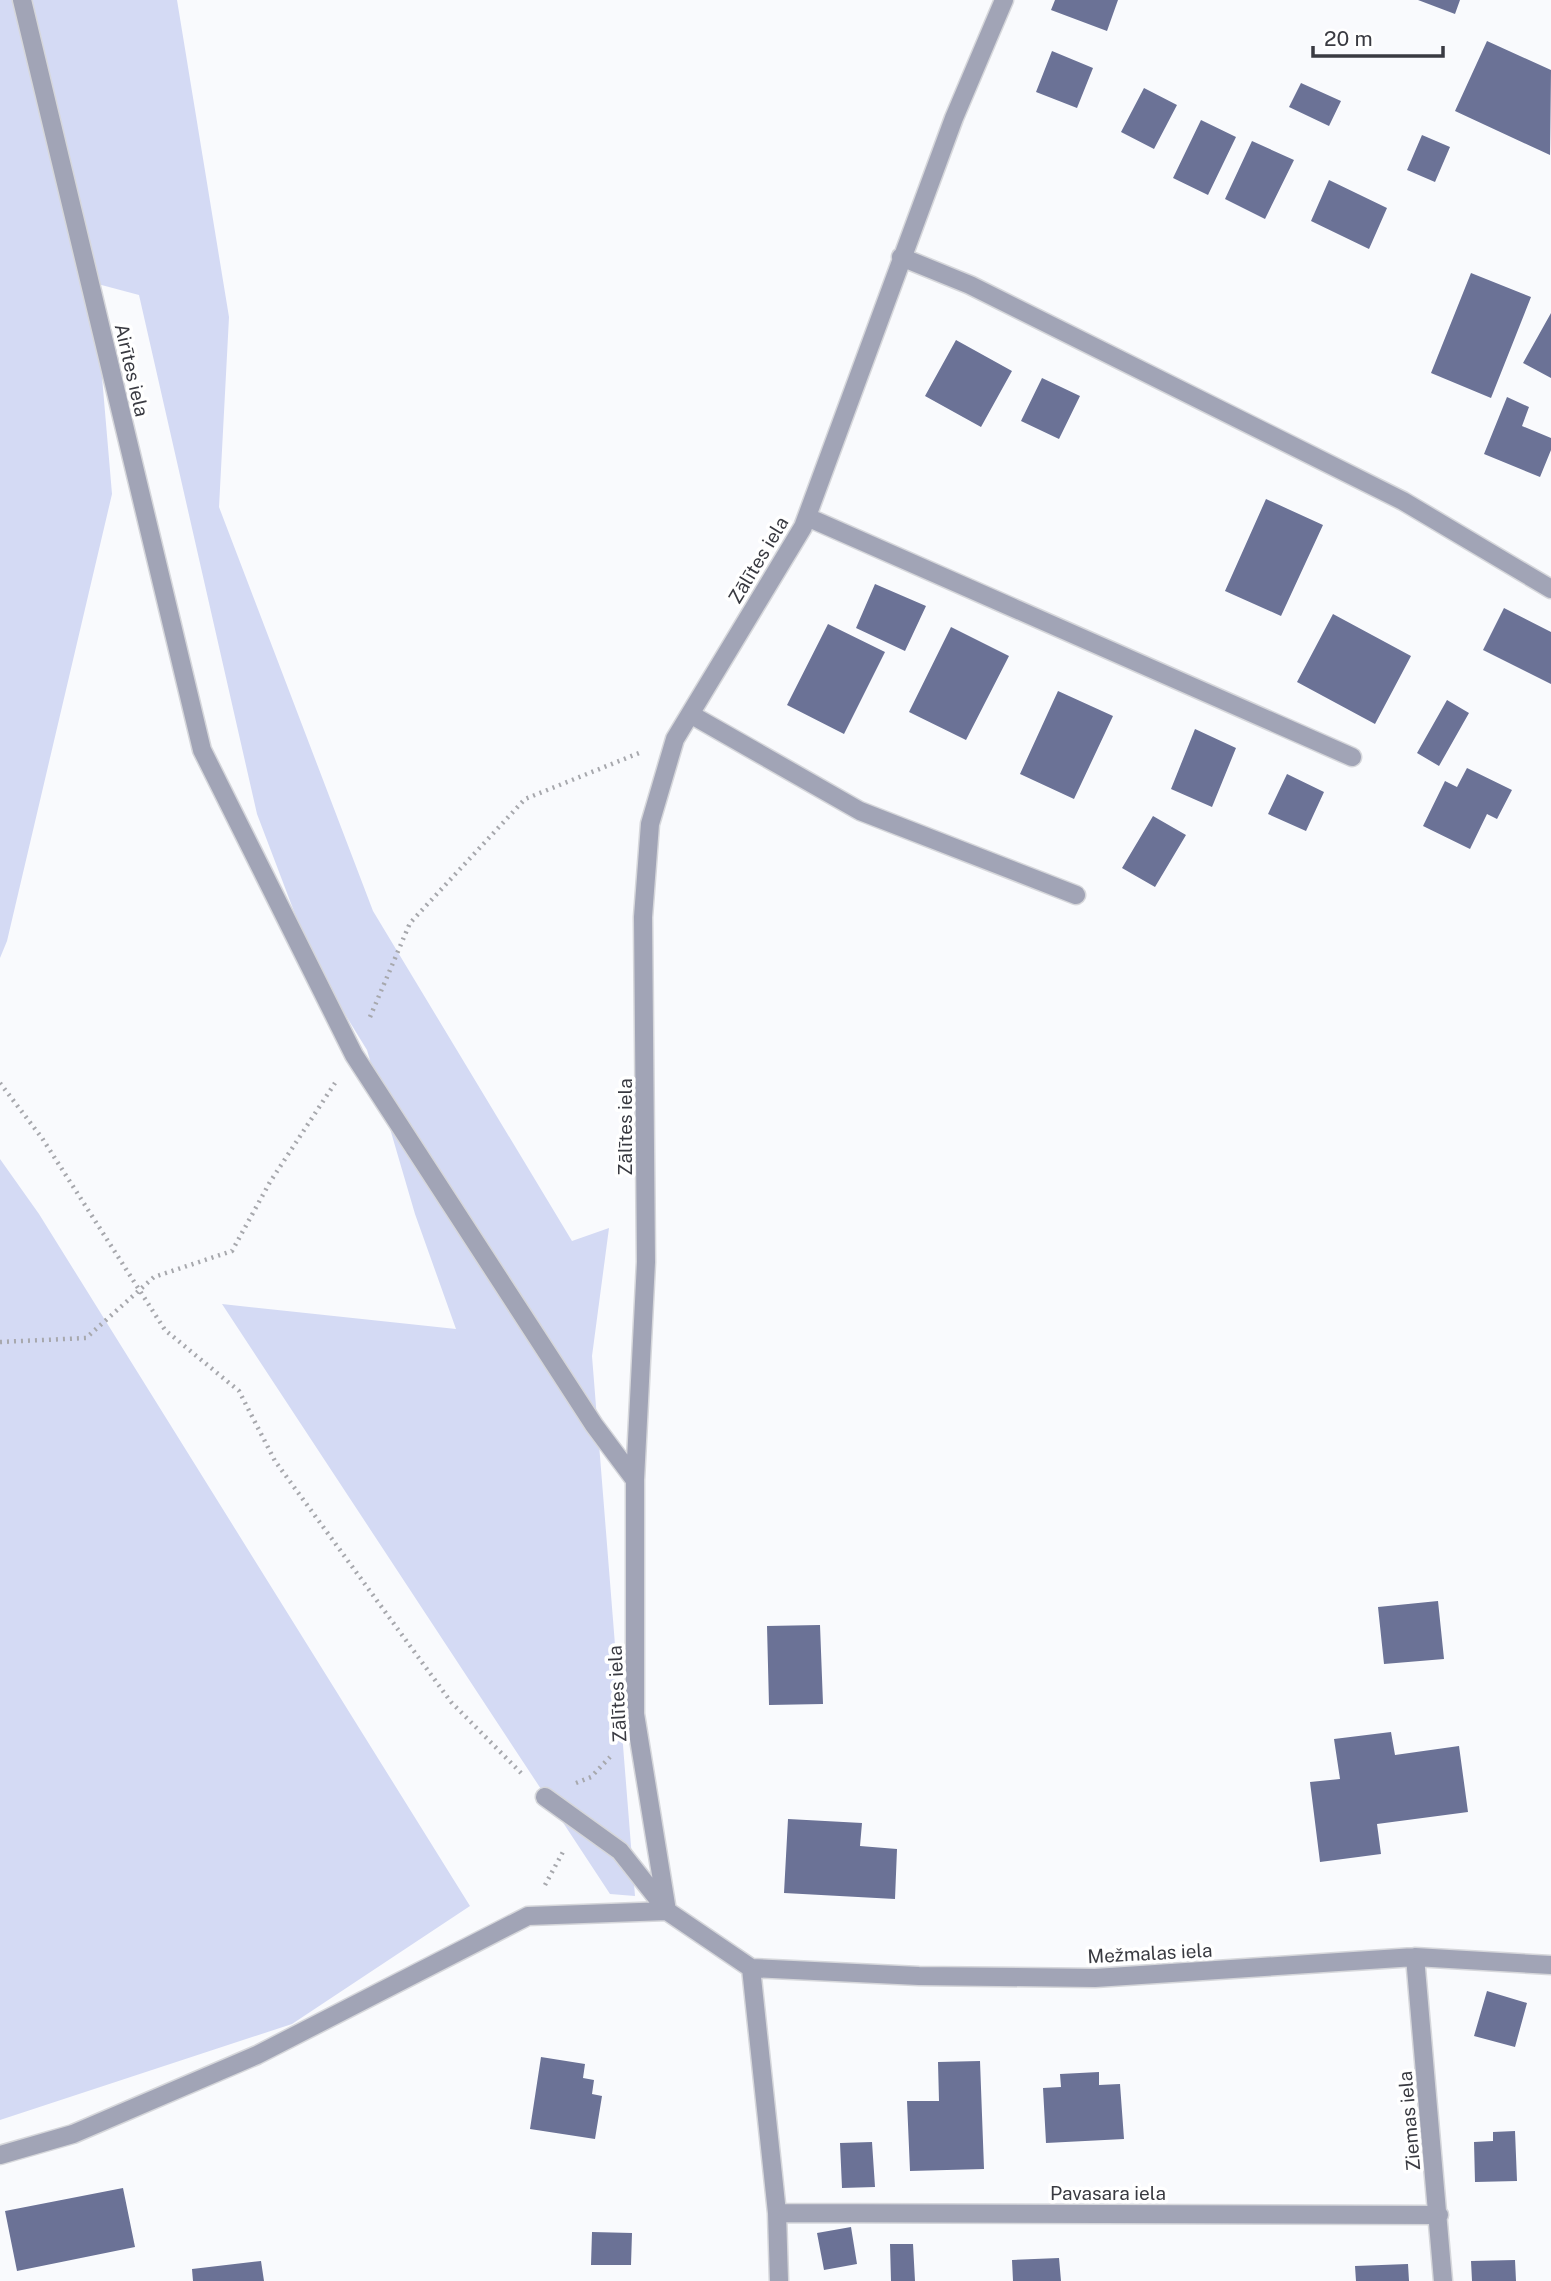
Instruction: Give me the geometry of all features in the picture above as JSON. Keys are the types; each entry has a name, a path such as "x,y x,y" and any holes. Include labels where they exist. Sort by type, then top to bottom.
{"street":[{"name":"Airītes iela","path":"22,0 202,750 354,1055 594,1425 635,1480"},
{"name":"Zālītes iela","path":"667,1911 635,1714 635,1480 646,1262 644,904 650,824 675,739 807,517 901,257 954,118 1004,0"},
{"path":"901,257 970,285 1403,501 1551,589"},
{"path":"807,517 1352,757"},
{"path":"690,714 860,811 1076,895"},
{"path":"545,1797 620,1851 667,1911 751,1968 777,2213 779,2281"},
{"path":"0,2155 73,2134 257,2055 528,1916 667,1911"},
{"name":"Mežmalas iela","path":"751,1968 919,1976 1096,1978 1415,1957 1551,1965"},
{"name":"Ziemas iela","path":"1415,1957 1443,2281"},
{"name":"Pavasara iela","path":"777,2213 1439,2215"}],"path":[{"path":"0,1083 42,1138 165,1330 239,1391 275,1461 451,1702 545,1797 591,1777 620,1746 635,1714"},
{"path":"528,1916 580,1822"}],"shaded area":[{"path":"0,0 177,0 229,317 219,507 373,911 572,1241 609,1228 592,1356 635,1896 610,1894 222,1304 456,1329 415,1214 367,1050 314,964 257,814 139,295 94,283 112,494 7,941 0,958"},
{"path":"0,1159 39,1214 470,1906 292,2024 0,2120"}],"building":[{"path":"1055,0 1118,0 1107,31 1051,10"},
{"path":"1418,0 1460,0 1455,14"},
{"path":"1487,41 1551,70 1550,155 1455,111"},
{"path":"1052,51 1093,68 1077,108 1036,92"},
{"path":"1301,83 1341,101 1329,126 1289,107"},
{"path":"1144,88 1177,105 1154,149 1121,132"},
{"path":"1201,120 1236,137 1208,195 1173,178"},
{"path":"1422,135 1450,147 1435,182 1407,170"},
{"path":"1252,141 1294,160 1265,219 1225,199"},
{"path":"1329,180 1387,208 1369,249 1311,221"},
{"path":"1471,273 1531,297 1491,398 1431,373"},
{"path":"1551,313 1551,378 1523,363"},
{"path":"956,340 1012,371 981,427 925,396"},
{"path":"1042,378 1080,396 1059,439 1021,421"},
{"path":"1507,397 1529,407 1522,426 1551,438 1551,450 1540,477 1484,454"},
{"path":"1266,499 1323,525 1281,616 1225,591"},
{"path":"875,584 926,606 905,651 856,628"},
{"path":"1504,608 1551,632 1551,684 1483,650"},
{"path":"1333,614 1411,656 1375,724 1297,682"},
{"path":"828,624 885,652 844,734 787,705"},
{"path":"951,627 1009,656 966,740 909,712"},
{"path":"1058,691 1113,716 1074,799 1020,774"},
{"path":"1447,700 1469,713 1439,766 1417,753"},
{"path":"1195,729 1236,748 1212,807 1171,789"},
{"path":"1467,768 1512,790 1497,819 1487,814 1470,849 1423,826 1445,781 1457,787"},
{"path":"1287,774 1324,792 1306,831 1268,814"},
{"path":"1153,816 1186,835 1155,887 1122,868"},
{"path":"1438,1601 1444,1659 1384,1664 1378,1607"},
{"path":"820,1625 823,1704 769,1705 767,1626"},
{"path":"1391,1732 1395,1755 1459,1746 1468,1812 1377,1824 1381,1854 1320,1862 1310,1782 1340,1779 1334,1739"},
{"path":"788,1819 862,1823 860,1846 897,1849 895,1899 784,1893"},
{"path":"1487,1991 1527,2003 1515,2047 1474,2036"},
{"path":"541,2057 585,2064 583,2078 594,2080 592,2094 602,2096 595,2139 530,2129"},
{"path":"980,2061 984,2169 910,2171 907,2101 939,2101 938,2062"},
{"path":"1099,2072 1099,2085 1120,2084 1124,2139 1046,2143 1043,2088 1061,2087 1060,2074"},
{"path":"1515,2131 1517,2181 1475,2182 1474,2142 1493,2141 1493,2132"},
{"path":"872,2142 875,2187 842,2188 840,2143"},
{"path":"123,2188 135,2247 17,2271 5,2211"},
{"path":"851,2227 857,2264 824,2270 817,2233"},
{"path":"592,2232 632,2233 631,2265 591,2265"},
{"path":"890,2244 913,2244 915,2281 891,2281"},
{"path":"1059,2258 1061,2281 1013,2281 1012,2260"},
{"path":"1515,2260 1516,2281 1472,2281 1471,2261"},
{"path":"261,2261 264,2281 193,2281 192,2269"},
{"path":"1408,2264 1409,2281 1356,2281 1355,2266"}]}
